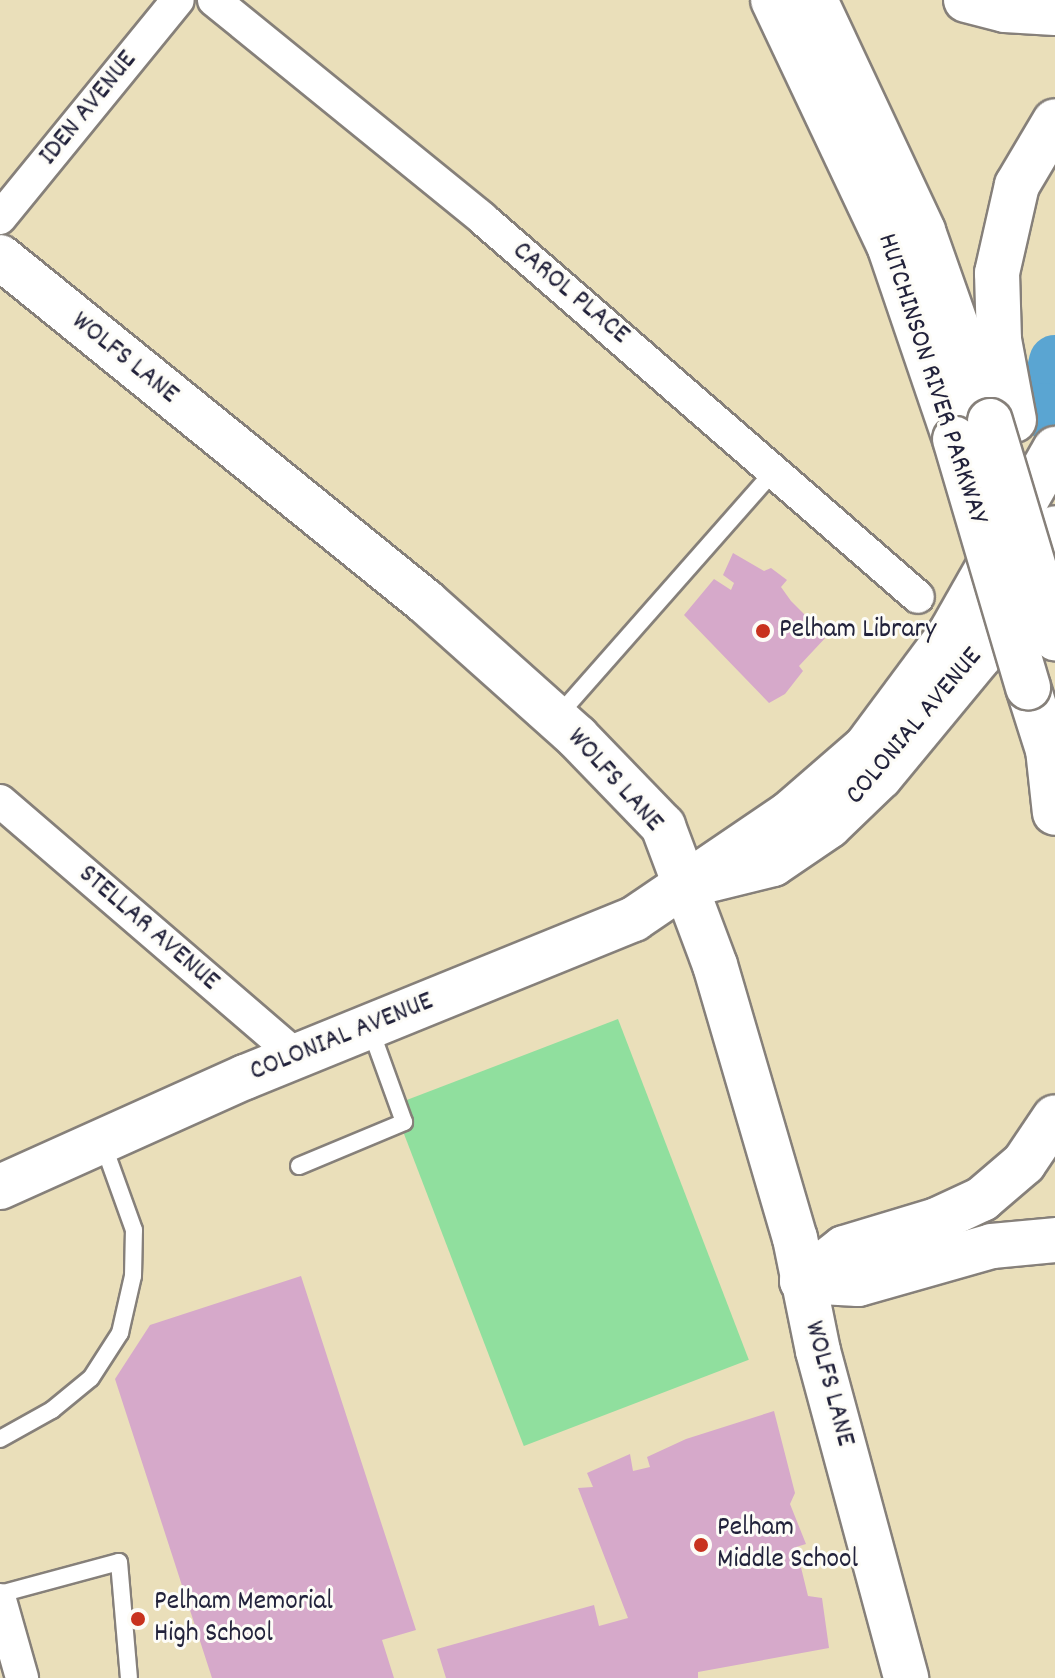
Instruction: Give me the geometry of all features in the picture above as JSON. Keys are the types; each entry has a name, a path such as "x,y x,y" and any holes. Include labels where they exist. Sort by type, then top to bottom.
{"main road":[{"name":"HUTCHINSON RIVER PARKWAY","path":"773,0 890,248 986,428 1028,687 1052,761 1055,813"},
{"name":"HUTCHINSON RIVER PARKWAY","path":"815,0 923,231 1055,638"},
{"path":"966,0 1051,13"},
{"path":"1055,121 1028,161 1007,216 997,273 999,340 986,428 1055,562"},
{"name":"WOLFS LANE","path":"0,257 426,602 556,718 663,826 683,887 715,965 795,1238 802,1281 906,1678"},
{"name":"COLONIAL AVENUE","path":"0,1187 296,1056 634,919 790,813 866,747 950,634 1046,461"},
{"name":"COLONIAL AVENUE","path":"683,887 773,864 829,826 880,777 980,656 1055,528"},
{"path":"802,1281 844,1248 937,1220 982,1199 1024,1163 1055,1117"},
{"path":"802,1281 858,1284 992,1246 1055,1240"}],"street":[{"name":"IDEN AVENUE","path":"0,218 178,0"},
{"name":"CAROL PLACE","path":"214,0 483,219 918,597"},
{"name":"STELLAR AVENUE","path":"0,801 296,1056"},
{"path":"0,1600 22,1678"}],"lane":[{"path":"556,718 774,471"},
{"path":"299,1166 404,1122 370,1027"},
{"path":"0,1439 52,1410 91,1378 120,1333 133,1276 134,1230 102,1141"},
{"path":"0,1594 119,1562 129,1678"}],"green space":[{"path":"618,1019 749,1360 524,1446 393,1105"}],"building":[{"name":"Pelham Library","path":"733,553 764,571 771,568 787,580 781,587 791,601 816,626 828,626 828,635 799,666 803,671 785,694 769,703 684,615 714,579 731,590 734,583 723,575"},
{"name":"Pelham Memorial High School","path":"301,1276 416,1630 382,1640 394,1678 212,1678 115,1379 150,1325"},
{"name":"Pelham Middle School","path":"774,1411 795,1493 790,1504 806,1544 796,1547 808,1596 822,1598 829,1648 698,1672 698,1678 446,1678 437,1649 594,1605 599,1626 628,1618 578,1488 593,1487 587,1473 630,1454 633,1471 650,1467 647,1457 686,1439"}],"waterway":[{"path":"1055,361 1044,409 1055,421"}],"place":[{"name":"Pelham Library","path":"763,631"},
{"name":"Pelham Middle School","path":"701,1545"},
{"name":"Pelham Memorial High School","path":"138,1619"}]}
